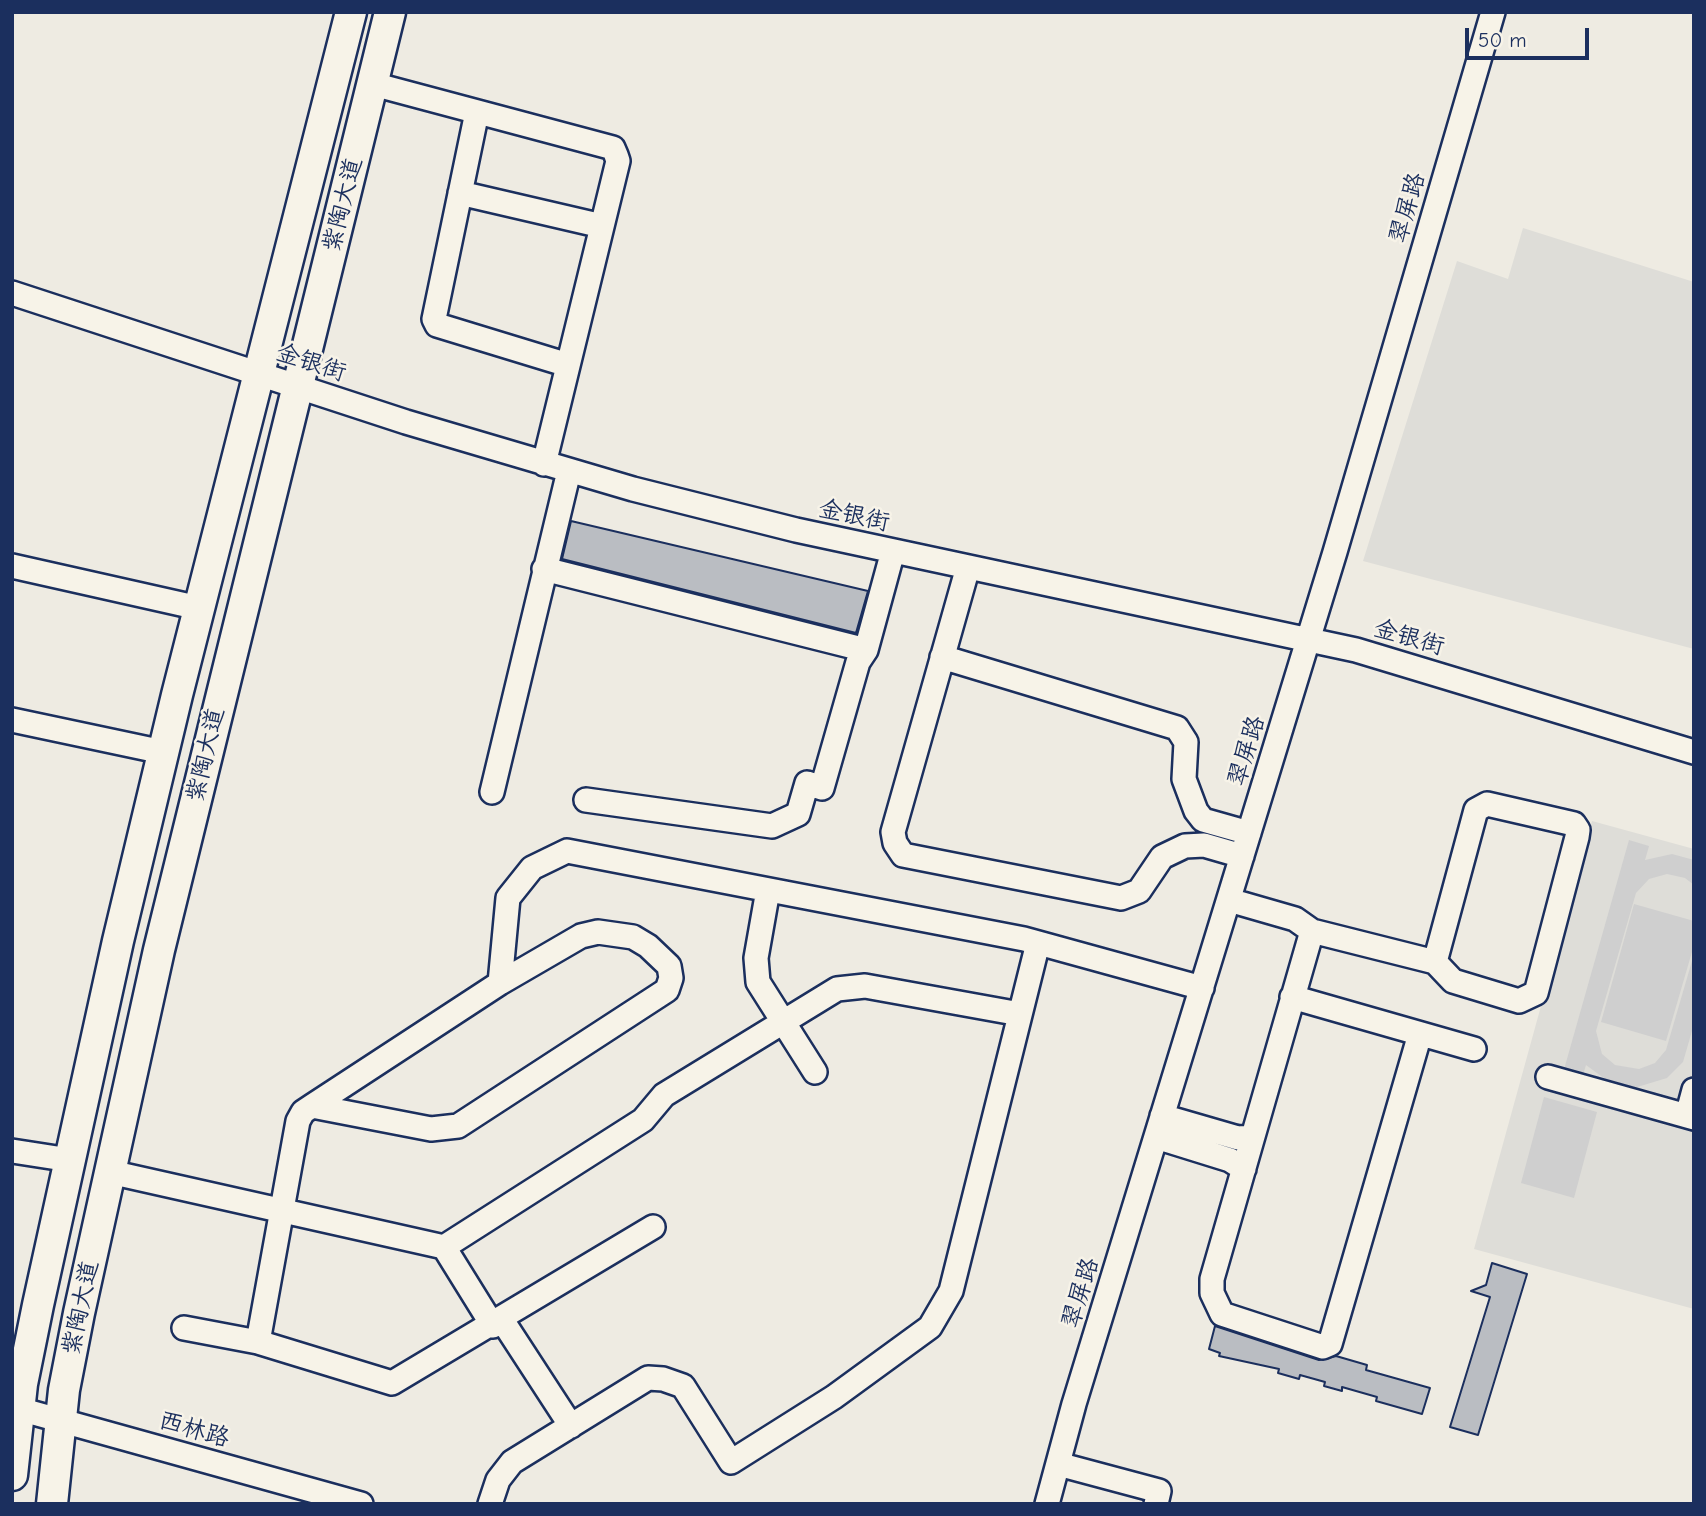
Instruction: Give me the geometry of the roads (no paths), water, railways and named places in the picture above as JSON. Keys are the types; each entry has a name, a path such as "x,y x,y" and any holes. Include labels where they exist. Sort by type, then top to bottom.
{"main road":[{"name":"紫陶大道","path":"12,1475 16,1408 163,752 351,12"},
{"name":"紫陶大道","path":"52,1504 61,1420 79,1313 159,950 390,12"}],"street":[{"name":"翠屏路","path":"1048,1504 1493,12"},
{"path":"373,84 613,148 618,161 544,464"},
{"path":"477,112 434,319 437,326 568,365"},
{"path":"460,193 602,226"},
{"name":"金银街","path":"12,293 569,471 754,521 1308,639 1415,667 1694,752"},
{"path":"492,792 569,471"},
{"path":"586,800 772,825 798,814 807,783 822,788 858,662 866,650 893,551"},
{"path":"12,566 199,608"},
{"path":"968,566 893,832 895,843 903,855 1121,898 1139,891 1162,857 1185,846 1204,845 1242,856"},
{"path":"544,569 866,650"},
{"path":"942,657 1177,728 1186,742 1184,779 1195,811 1203,820 1249,833"},
{"path":"12,720 163,752"},
{"path":"1228,900 1295,919 1312,931 1435,962 1453,981 1519,1001 1536,993 1577,837 1578,830 1574,824 1487,804 1476,810 1435,962"},
{"path":"500,982 508,898 532,868 567,851 1038,943 1202,988"},
{"path":"768,890 756,958 757,974 815,1072"},
{"path":"1312,931 1212,1279 1212,1293 1217,1307 1231,1319 1324,1347 1330,1344 1420,1034"},
{"path":"258,1342 298,1121 303,1112 312,1106 500,982 581,936 598,932 633,937 666,962 671,978 667,990 458,1126 431,1129 312,1106"},
{"path":"489,1504 498,1480 512,1462 648,1378 663,1379 683,1386 731,1462 834,1397 930,1327 951,1291 1038,943"},
{"path":"444,1247 643,1120 664,1095 837,989 855,985 1020,1014"},
{"path":"1292,998 1474,1049"},
{"path":"1548,1077 1690,1117 1694,1090"},
{"path":"1159,1127 1238,1139 1252,1138"},
{"path":"1159,1127 1244,1169"},
{"path":"12,1151 70,1160"},
{"path":"110,1172 444,1247 571,1426"},
{"path":"184,1328 258,1342 392,1383 497,1323 653,1227"},
{"name":"西林路","path":"16,1408 321,1498 361,1504"},
{"path":"1058,1464 1159,1491 1156,1504"}]}
